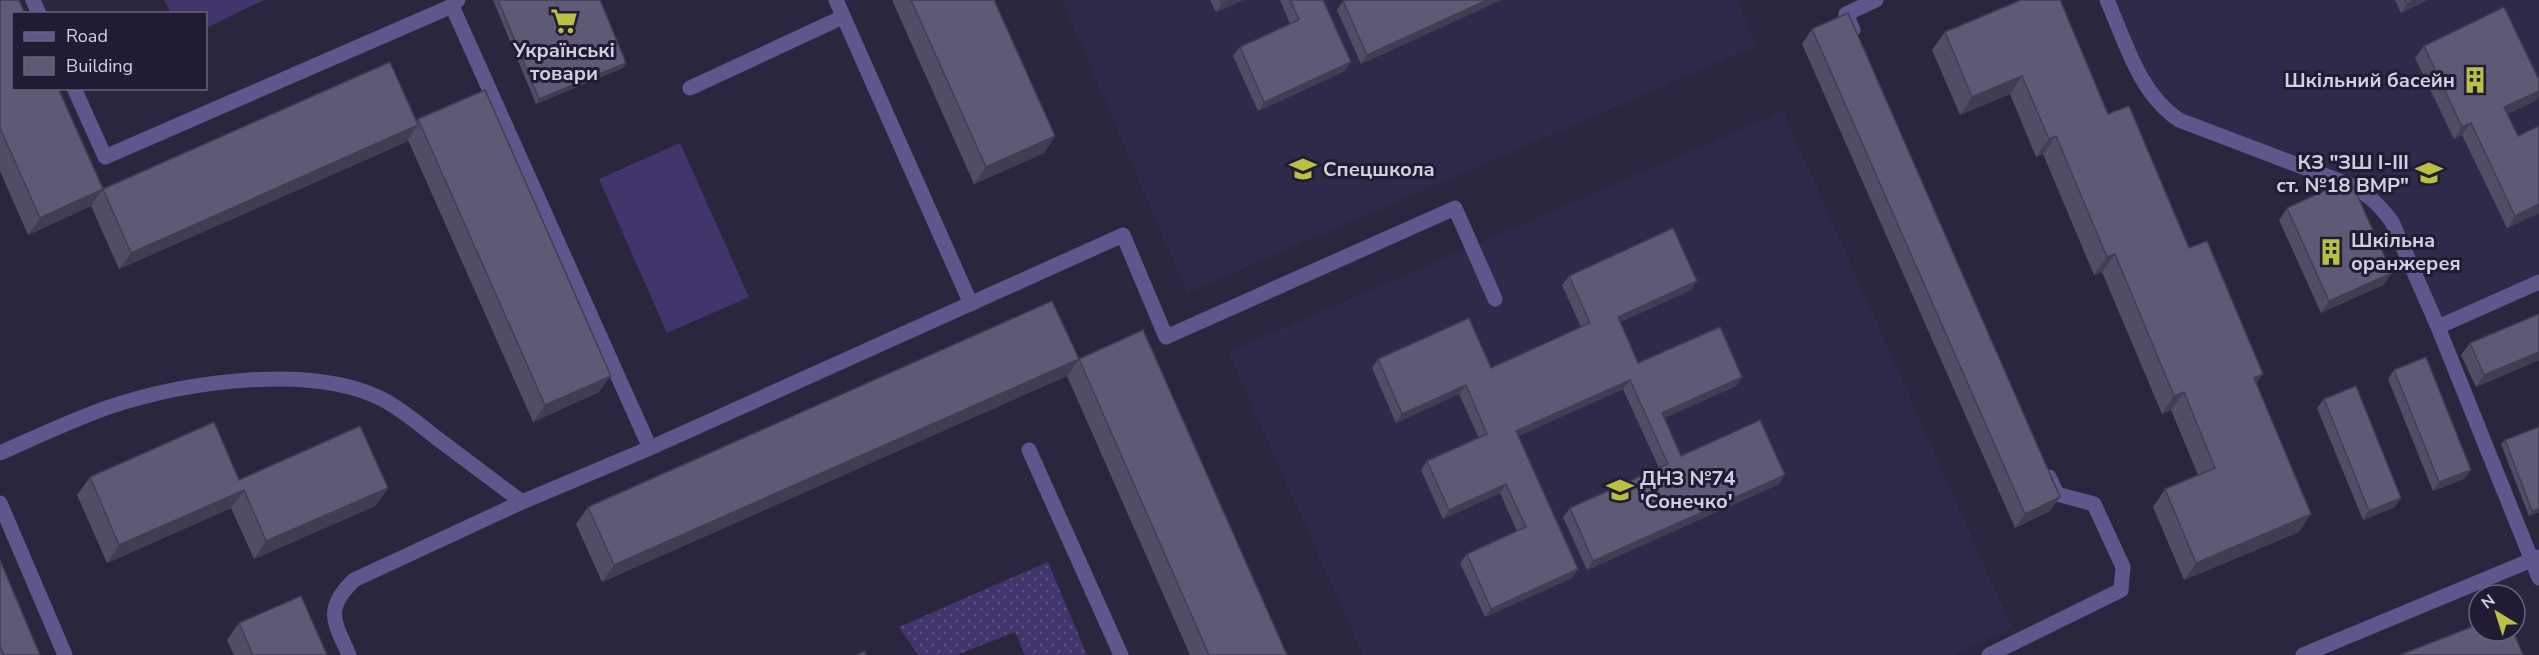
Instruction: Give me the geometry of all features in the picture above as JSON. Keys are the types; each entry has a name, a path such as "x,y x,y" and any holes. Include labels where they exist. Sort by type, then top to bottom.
{"street":[{"path":"836,0 971,304"},
{"path":"1860,46 1846,14 1876,0"},
{"path":"2107,0 2143,81 2165,111 2179,120 2345,183 2363,191 2381,207 2392,222 2438,327 2535,559 2539,578"},
{"path":"75,90 105,157 455,3 650,448"},
{"path":"690,88 843,17"},
{"path":"349,655 334,622 334,609 340,594 354,580 522,501 650,448 1123,235 1166,337 1455,208 1495,299"},
{"path":"2438,327 2539,282"},
{"path":"0,453 102,410 149,398 242,381 306,380 362,390 396,407 522,501"},
{"path":"1029,450 1121,655"},
{"path":"1989,655 2121,590 2123,567 2094,504 2057,494 2042,462"},
{"path":"0,503 65,655"},
{"path":"2303,655 2535,559"}],"shaded area":[{"path":"164,0 264,0 207,28 207,12 170,12"},
{"name":"Спецшкола","path":"1062,0 1737,0 1756,46 1187,293"},
{"name":"КЗ \"ЗШ І-ІІІ ст. №18 ВМР\"","path":"2107,0 2539,0 2539,282 2438,327 2381,207 2165,111"},
{"name":"ДНЗ №74 'Сонечко'","path":"1783,111 2012,628 1955,655 1363,655 1228,352"},
{"path":"680,143 749,297 667,333 599,179"},
{"path":"1048,562 1087,655 1025,655 1015,632 957,655 918,655 899,627"}],"building":[{"path":"0,0 19,0 24,12 12,12 12,90 59,90 103,189 40,218 0,128"},
{"path":"498,0 600,0 626,63 539,99"},
{"path":"911,0 994,0 1055,136 986,167"},
{"path":"1290,0 1323,0 1351,62 1264,102 1240,47 1299,20"},
{"path":"1487,0 1367,55 1343,1"},
{"path":"2021,0 2060,0 2108,114 2129,106 2189,248 2207,241 2263,374 2254,378 2311,514 2196,563 2165,489 2215,468 2184,392 2174,396 2115,254 2107,257 2056,136 2049,139 2022,76 1972,97 1945,32"},
{"path":"2504,7 2539,80 2539,91 2504,107 2518,136 2539,126 2539,204 2515,216 2471,123 2462,127 2424,46"},
{"path":"1848,13 2060,497 2025,514 1812,29"},
{"path":"390,62 418,125 131,253 103,189"},
{"path":"485,90 611,376 545,405 418,119"},
{"name":"Шкільна оранжерея","path":"2350,179 2392,273 2329,301 2287,208"},
{"path":"1673,228 1697,281 1618,317 1638,363 1720,327 1742,377 1662,413 1681,456 1760,420 1785,475 1593,561 1570,508 1668,464 1630,380 1516,431 1578,569 1491,609 1467,554 1526,527 1506,484 1449,510 1427,461 1487,434 1466,385 1402,414 1378,359 1469,318 1491,368 1590,323 1569,276"},
{"path":"1052,301 1079,359 614,565 588,507"},
{"path":"2539,314 2539,352 2484,375 2470,343"},
{"path":"1143,330 1287,655 1209,655 1079,359"},
{"path":"2426,357 2471,470 2439,482 2394,370"},
{"path":"2356,386 2401,498 2369,511 2324,399"},
{"path":"214,422 239,480 360,426 388,488 266,541 244,490 119,545 90,477"},
{"path":"2539,427 2539,509 2532,511 2505,440"},
{"path":"0,560 40,655 4,655 0,646"},
{"path":"301,596 327,655 253,655 239,623"},
{"path":"2467,629 2467,643 2518,643 2523,655 2400,655"}],"place":[{"name":"Українські товари","path":"564,21"},
{"name":"Шкільний басейн","path":"2475,80"},
{"name":"Спецшкола","path":"1303,169"},
{"name":"КЗ \"ЗШ І-ІІІ ст. №18 ВМР\"","path":"2429,173"},
{"name":"Шкільна оранжерея","path":"2331,252"},
{"name":"ДНЗ №74 'Сонечко'","path":"1620,490"}]}
